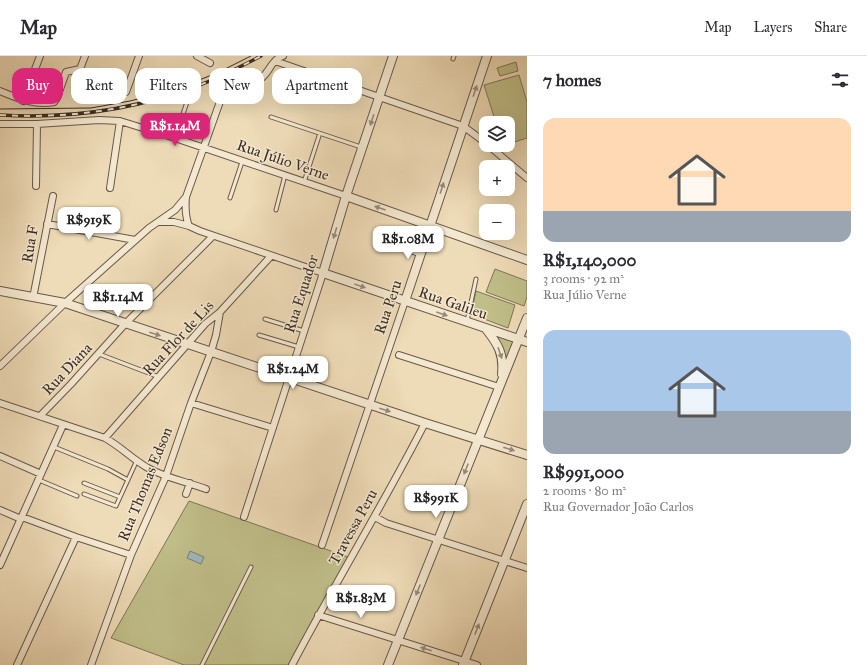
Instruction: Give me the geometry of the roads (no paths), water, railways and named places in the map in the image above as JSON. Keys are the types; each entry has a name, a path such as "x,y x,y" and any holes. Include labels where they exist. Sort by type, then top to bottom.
{"street":[{"path":"35,68 40,56"},
{"path":"80,68 85,56"},
{"path":"127,89 139,56"},
{"path":"197,56 210,63"},
{"path":"189,226 186,217 186,197 222,96 231,90 254,83 269,71 275,61 283,56"},
{"name":"Rua Equador","path":"244,517 323,273 346,196 393,56"},
{"name":"Rua Peru","path":"322,544 487,56"},
{"path":"275,61 463,126 479,138"},
{"path":"63,81 66,72 71,71"},
{"path":"0,91 12,96"},
{"name":"Rua Júlio Verne","path":"0,124 37,124 99,120 120,121 243,160 527,260"},
{"path":"110,188 120,121"},
{"path":"36,186 37,124"},
{"path":"496,152 527,178"},
{"name":"Rua F","path":"34,298 53,196"},
{"path":"0,366 135,240 153,224 159,222 175,210 186,197"},
{"name":"Rua Galileu","path":"159,222 174,222 189,226 271,256 527,342"},
{"path":"47,224 135,240"},
{"name":"Rua Diana","path":"40,416 99,354 125,324 213,236"},
{"name":"Rua Flor de Lis","path":"104,438 205,324 220,312 271,256"},
{"path":"0,292 65,304 369,405 527,455"},
{"name":"Rua Thomas Edson","path":"91,665 131,555 166,476 191,403 211,352 220,312"},
{"path":"388,665 527,318"},
{"path":"486,329 496,342 502,356 501,384"},
{"path":"399,355 501,384"},
{"path":"0,403 104,438 116,444 155,472 206,489"},
{"path":"191,403 273,428"},
{"name":"Travessa Peru","path":"292,665 347,563 375,517 425,423"},
{"path":"0,565 63,424"},
{"path":"0,456 40,477"},
{"path":"186,494 190,483"},
{"path":"464,663 503,561 527,504"},
{"path":"0,510 131,555"},
{"path":"375,517 386,523 527,568"},
{"path":"17,665 76,537"},
{"path":"318,615 398,640 464,663 477,665"}],"lane":[{"path":"175,138 186,104"},
{"path":"271,117 363,148"},
{"path":"304,182 319,136"},
{"path":"230,198 243,160"},
{"path":"276,210 285,175"},
{"path":"383,241 420,255"},
{"path":"467,322 476,279"},
{"path":"265,320 304,331"},
{"path":"259,335 299,347"},
{"path":"99,354 159,377"},
{"path":"54,447 108,469 128,480"},
{"path":"84,494 115,506 137,460"},
{"path":"40,477 77,496"},
{"path":"84,482 120,497"},
{"path":"202,665 251,567"}],"water":[{"path":"190,551 204,557 201,564 187,558"}],"tram line":[{"path":"0,109 91,108 130,101 176,89 217,73 251,56"}],"railway":[{"path":"0,115 50,116 125,107 197,86 261,56"}]}
